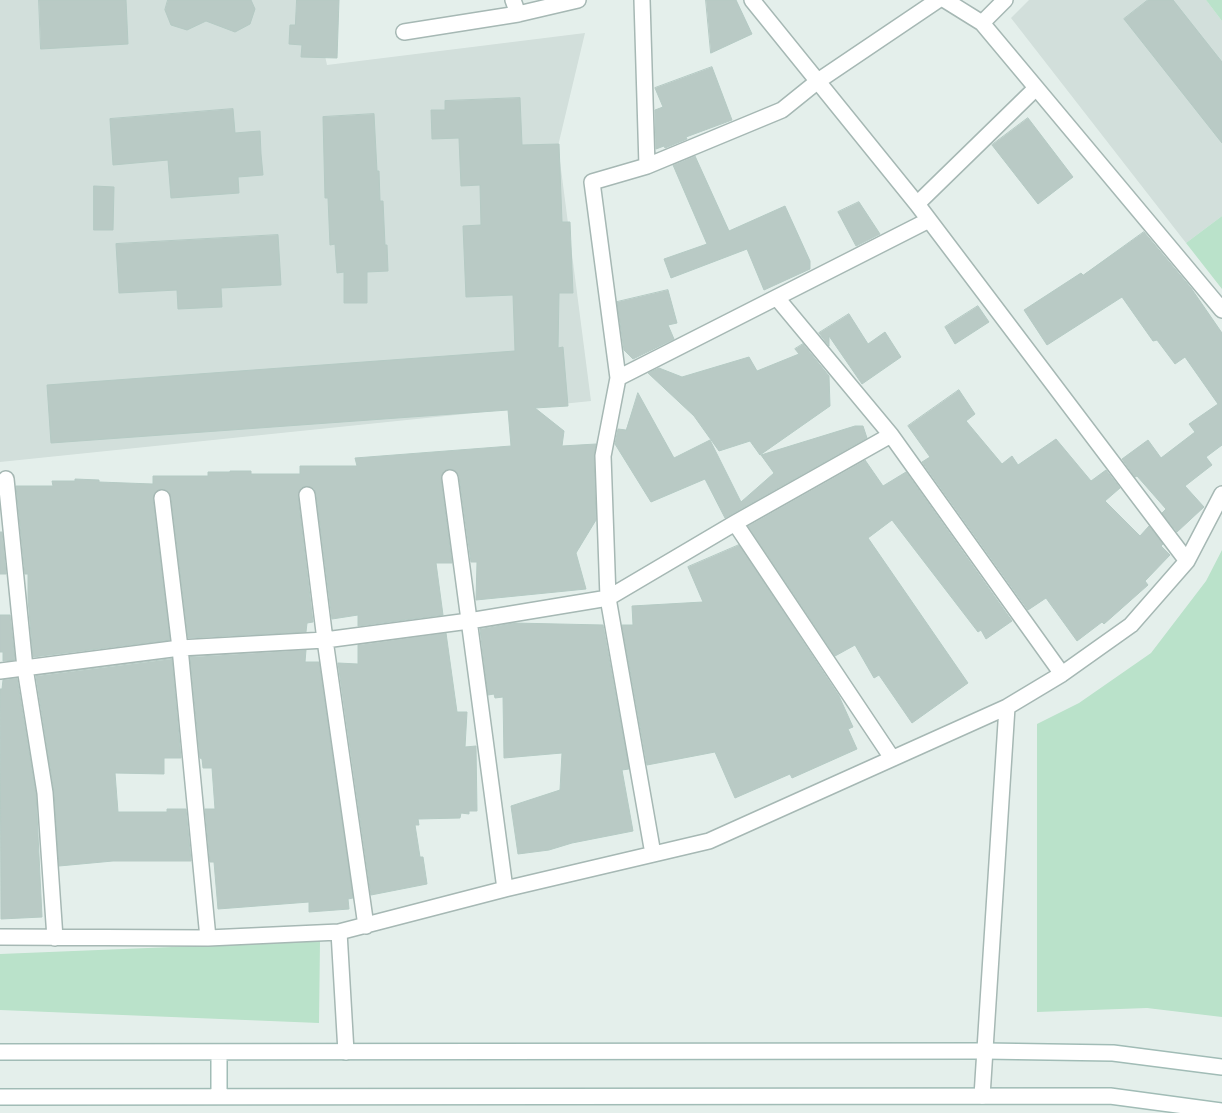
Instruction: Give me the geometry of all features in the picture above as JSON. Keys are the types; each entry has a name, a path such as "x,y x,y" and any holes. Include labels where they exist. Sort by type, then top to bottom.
{"street":[{"path":"404,32 515,7 578,0"},
{"path":"642,0 646,166"},
{"path":"752,0 917,204 1186,562"},
{"path":"653,854 608,598 603,456 618,378 592,182 646,166 782,110 818,81 938,0"},
{"path":"946,0 982,23 1222,310"},
{"path":"982,23 1005,0"},
{"path":"917,204 1036,88"},
{"path":"618,378 929,220"},
{"path":"777,298 890,435 1062,674"},
{"path":"0,671 180,648 325,640 469,621 608,598 890,435"},
{"path":"450,478 505,889"},
{"path":"6,479 24,668 45,793 55,938"},
{"path":"0,937 208,938 339,932 505,889 709,841 1007,707 1062,674 1131,625 1186,562 1222,494"},
{"path":"307,495 325,640 366,926"},
{"path":"162,498 180,648 208,938"},
{"path":"735,523 892,758"},
{"path":"982,1096 1007,707"},
{"path":"339,932 346,1052"},
{"path":"0,1052 985,1051 1113,1053 1222,1067"},
{"path":"218,1097 219,1052"},
{"path":"0,1097 1110,1096 1222,1111"}],"shaded area":[{"path":"0,0 313,0 327,65 585,33 558,146 591,401 0,462"},
{"path":"1029,0 1206,0 1222,21 1222,216 1186,243 1011,18"}],"green space":[{"path":"1206,0 1222,0 1222,21"},
{"path":"1222,216 1222,289 1186,243"},
{"path":"1222,550 1222,1017 1147,1008 1037,1012 1037,724 1079,703 1151,653 1206,581"},
{"path":"320,941 319,1023 0,1010 0,954"}],"building":[{"path":"39,0 126,0 128,44 41,49"},
{"path":"168,0 251,0 255,9 250,24 235,32 206,21 187,30 171,25 165,10"},
{"path":"297,0 339,0 337,58 301,57 302,45 289,44 290,25 295,25"},
{"path":"706,0 736,0 752,34 711,53"},
{"path":"1148,0 1173,0 1222,62 1222,143 1124,19"},
{"path":"712,67 732,120 686,137 687,139 665,148 664,146 656,149 655,110 663,107 655,88"},
{"path":"520,98 522,145 559,144 562,222 570,222 573,293 559,293 558,348 563,347 568,406 535,408 564,431 562,446 596,444 594,456 596,520 576,553 586,589 476,600 477,562 471,562 459,476 454,470 449,469 444,471 441,479 452,563 436,563 443,615 358,626 358,615 332,619 316,494 314,489 306,486 301,488 298,496 313,622 307,623 306,632 188,638 171,497 166,490 160,489 154,494 153,499 170,640 33,657 28,599 28,574 25,574 16,486 53,486 52,481 75,481 75,479 153,484 153,476 208,476 208,472 230,471 251,471 251,474 300,474 300,466 357,466 355,458 511,446 508,410 51,443 47,385 515,351 513,295 466,297 463,226 481,225 480,185 461,186 459,138 432,139 431,110 445,110 445,101"},
{"path":"233,109 235,133 260,131 263,175 238,177 239,193 171,198 168,160 113,165 110,119"},
{"path":"374,114 377,171 379,171 380,201 383,201 388,271 367,272 367,303 344,303 344,272 337,273 335,244 330,245 328,198 325,198 323,117"},
{"path":"1028,118 1073,177 1038,204 992,145"},
{"path":"695,156 729,231 785,206 810,261 810,269 764,290 747,249 671,278 664,259 707,244 673,165"},
{"path":"94,186 114,187 113,230 94,230"},
{"path":"859,202 880,234 856,246 838,212"},
{"path":"1144,232 1191,288 1222,333 1222,445 1206,457 1212,465 1185,486 1204,507 1177,532 1162,513 1166,509 1137,476 1135,477 1122,459 1148,440 1161,458 1195,432 1189,424 1218,404 1185,357 1175,364 1157,340 1153,341 1122,297 1047,345 1024,310 1081,273 1083,275"},
{"path":"278,235 281,285 221,288 222,307 178,309 177,290 119,293 116,244"},
{"path":"668,290 677,323 668,325 674,339 633,359 624,350 617,302"},
{"path":"978,306 989,322 955,344 945,327"},
{"path":"849,314 868,344 885,332 901,357 862,384 829,336 829,346 819,333"},
{"path":"803,344 829,376 830,406 760,455 750,441 719,451 694,416 648,373 659,368 682,377 749,357 757,371 799,354 795,349"},
{"path":"959,390 975,414 966,421 1002,464 1012,456 1018,465 1056,439 1091,481 1106,470 1120,488 1105,501 1140,536 1149,526 1163,544 1161,546 1170,555 1145,581 1148,585 1104,624 1102,622 1077,641 1046,598 1028,610 922,462 930,457 908,426"},
{"path":"638,393 674,458 710,440 741,502 774,473 761,455 855,426 863,426 867,438 725,518 705,479 651,502 615,444 618,429 626,430"},
{"path":"865,460 883,486 906,472 1012,621 986,639 981,630 978,632 892,520 868,538 968,683 912,723 879,675 874,678 855,645 835,656 748,526"},
{"path":"0,532 2,532 6,574 0,574"},
{"path":"739,545 839,696 853,727 848,729 857,749 792,778 790,774 735,798 715,752 647,765 622,625 633,625 632,606 703,602 688,567"},
{"path":"0,615 10,615 15,660 3,661 3,652 0,652"},
{"path":"514,623 603,625 629,769 622,770 633,831 572,843 549,850 518,854 511,806 560,790 562,753 504,758 503,697 495,698 494,694 488,695 480,629"},
{"path":"446,633 457,712 467,712 465,747 476,746 477,811 469,811 469,814 461,813 460,818 418,819 419,825 415,825 427,884 371,895 338,663 358,664 358,645"},
{"path":"306,650 305,662 319,662 353,898 348,899 349,909 309,912 309,902 218,909 214,862 210,862 205,809 215,809 212,768 203,768 202,759 200,758 190,657"},
{"path":"172,659 181,758 164,758 164,774 115,773 118,812 167,812 167,809 186,809 191,861 113,861 59,866 54,792 36,676"},
{"path":"17,678 36,794 42,917 1,919 0,689 2,689 3,680"}]}
